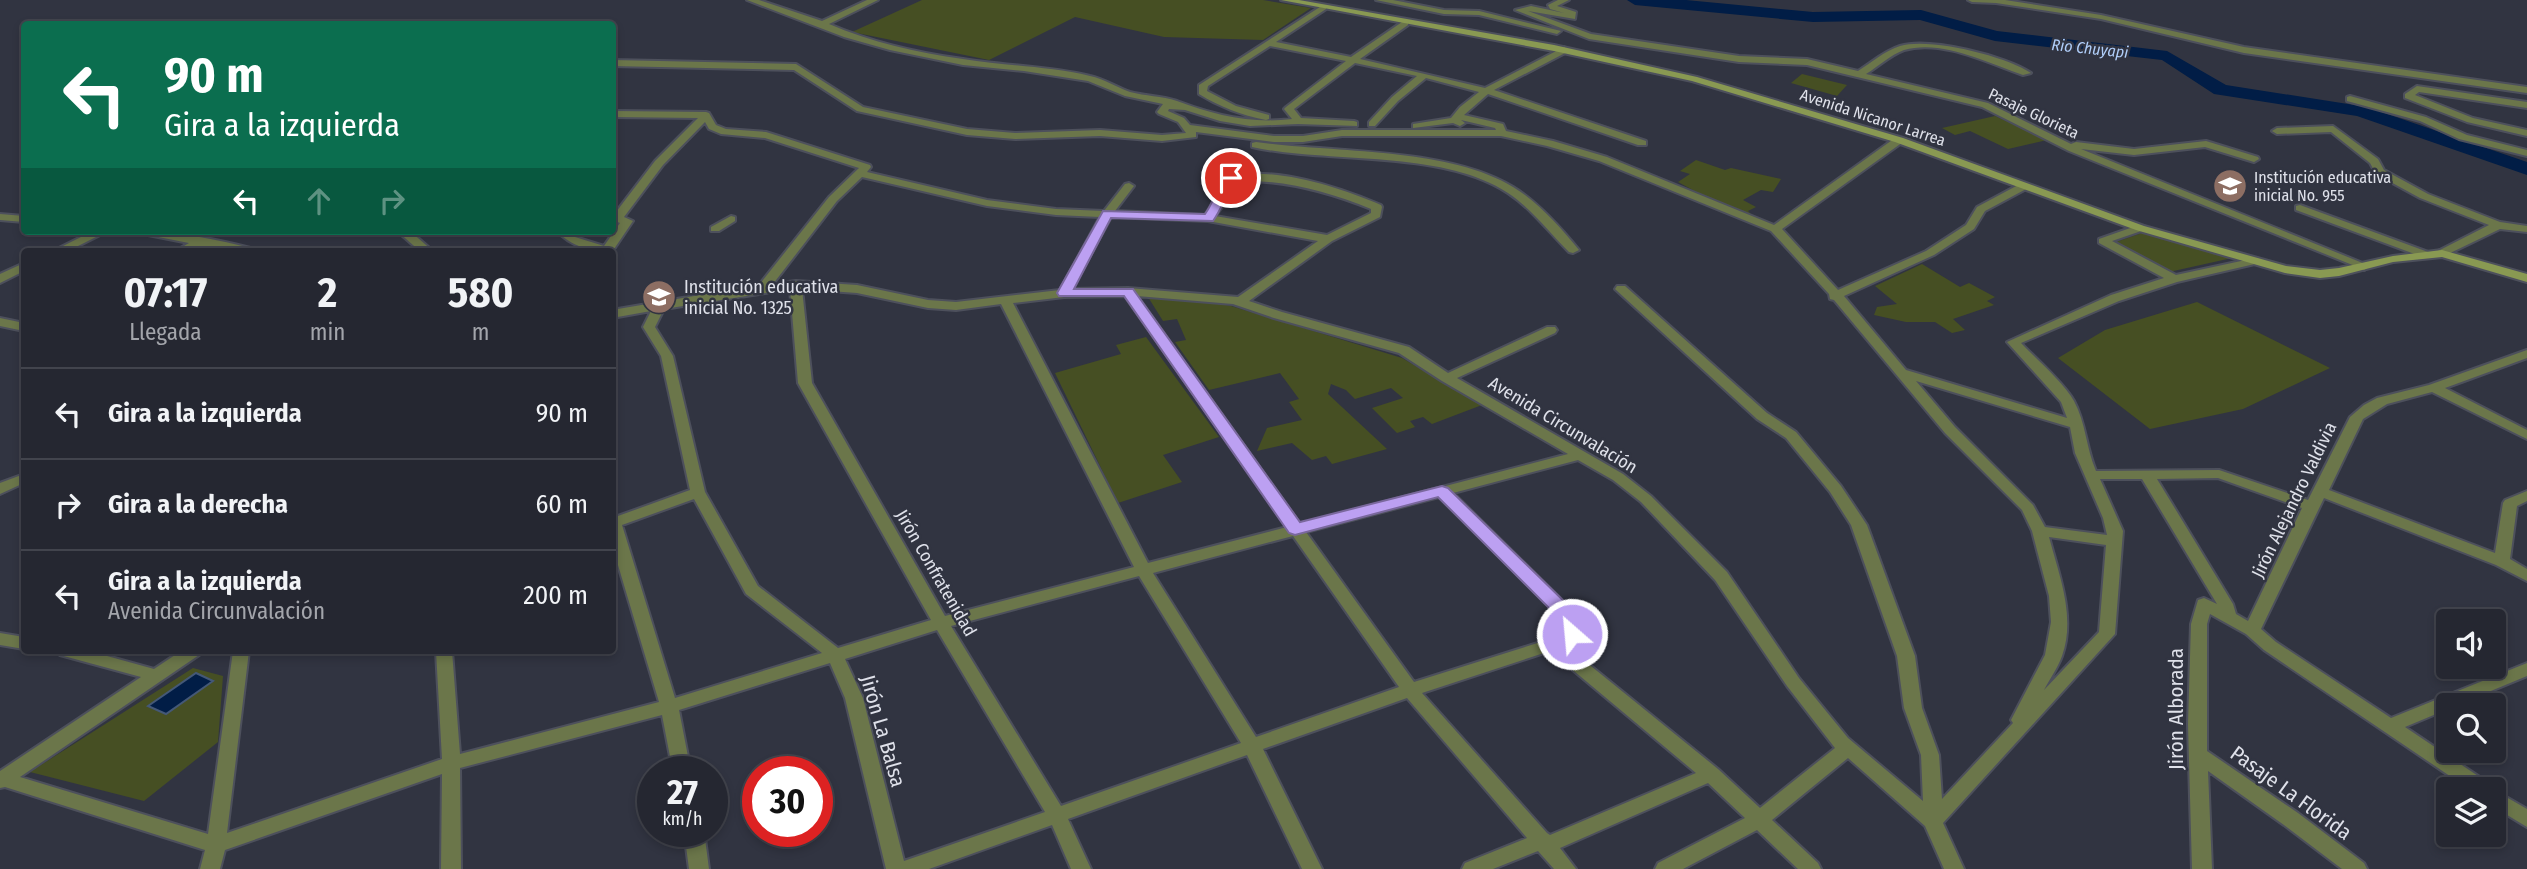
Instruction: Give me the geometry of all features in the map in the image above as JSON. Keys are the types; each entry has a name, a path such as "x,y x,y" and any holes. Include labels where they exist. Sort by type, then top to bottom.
{"main road":[{"name":"Avenida Nicanor Larrea","path":"1285,0 1564,50 1694,79 1899,140 2140,228 2255,261 2313,273 2442,253 2527,278"}],"street":[{"path":"751,0 847,35 892,48 963,62 1024,68 1090,79 1128,94 1247,124 1298,121 1428,126 1455,118 1488,91 1564,50"},
{"path":"822,24 874,0"},
{"path":"1380,0 1433,11 1479,13 1547,30 1574,33"},
{"path":"1565,0 1552,5 1573,14 1572,17 1562,17 1526,7 1519,10 1574,33"},
{"path":"1972,0 1996,1 2101,17 2244,50 2527,90"},
{"path":"1298,121 1243,113 1202,92 1204,85 1323,7"},
{"path":"1492,7 1574,33"},
{"path":"1298,121 1289,109 1405,23"},
{"name":"Pasaje Glorieta","path":"1574,33 1739,59 1807,62 1985,105 2059,143 2364,266"},
{"path":"1269,43 1488,91 1642,143"},
{"path":"1861,73 1903,48 1920,46 1954,50 2026,73"},
{"path":"616,63 796,67 860,108 967,132 1015,136 1100,133 1162,138 1190,131 1303,139 1342,133 1502,133 1603,159 1775,229 1816,271 1834,296 1950,430 2028,508 2040,531 2057,596 2058,633 2054,655 2009,740"},
{"path":"1372,124 1395,99 1424,75"},
{"path":"2527,105 2417,89 2408,96 2470,120 2527,133"},
{"path":"2470,98 2527,111"},
{"path":"2350,99 2423,119 2463,137 2527,153"},
{"path":"1180,105 1166,106 1162,112 1181,120 1190,131 1284,150 1418,159 1492,180 1515,192 1549,223 1573,250"},
{"path":"616,114 706,115"},
{"path":"706,115 712,127 724,132 766,135 866,167 833,199 763,288"},
{"path":"608,248 627,221 617,218 659,163 706,115"},
{"path":"1455,118 1490,122 1500,126 1502,133"},
{"path":"1455,118 1463,124 1460,134"},
{"path":"2277,131 2333,129 2374,160 2380,172 2424,195 2498,225 2527,229"},
{"path":"1775,229 1899,140"},
{"path":"2059,143 2134,152 2206,144 2254,159"},
{"path":"860,173 987,203 1056,212 1208,218 1328,239"},
{"path":"1208,218 1220,203 1224,186 1231,178 1245,177 1336,192 1377,207 1376,215 1328,239 1241,301"},
{"path":"1064,293 1107,214 1129,186"},
{"path":"1834,296 1930,253 1970,227 1981,209 2024,186"},
{"path":"2300,208 2424,254"},
{"path":"0,217 21,219"},
{"path":"715,229 731,219"},
{"path":"2442,253 2498,225"},
{"path":"2140,228 2103,241 2174,279"},
{"path":"66,248 93,235"},
{"path":"167,235 236,248"},
{"path":"408,235 423,248"},
{"path":"567,235 597,248"},
{"path":"188,248 203,241"},
{"path":"1933,821 2106,634 2115,531 2111,516 2090,475 2078,440 2077,425 2067,401 2013,342 2020,336 2115,298 2174,279 2255,261"},
{"path":"0,279 21,268"},
{"name":"Avenida Circunvalación","path":"616,313 763,288 796,285 857,289 928,304 956,306 1064,293 1128,292 1241,301 1278,315 1404,350 1447,378 1618,477 1646,499 1721,576 1793,682 1842,743 1933,821"},
{"name":"Jirón Confratenidad","path":"796,285 805,383 942,623 1058,817 1081,869"},
{"path":"1621,289 1762,416 1791,435 1836,489 1859,525 1906,656 1913,708 1930,755 1933,821 1954,869"},
{"path":"1128,292 1410,690 1566,869"},
{"path":"1005,300 1144,571 1252,746 1312,869"},
{"name":"Jirón La Balsa","path":"659,307 649,327 667,356 698,492 752,590 834,654 855,698 896,869"},
{"path":"0,322 21,326"},
{"path":"1447,378 1551,330"},
{"name":"Jirón Alejandro Valdivia","path":"2252,631 2357,417 2382,401 2434,388 2527,354"},
{"path":"1900,372 2077,425"},
{"path":"2434,388 2527,435"},
{"path":"1,779 216,845 451,763 669,706 942,623 1580,455"},
{"path":"2090,475 2218,474 2311,506"},
{"path":"2147,475 2225,604 2229,618"},
{"path":"0,489 21,479"},
{"path":"905,869 1058,817 1410,690 1553,644 1572,634 1565,613 1442,491"},
{"path":"616,520 698,492"},
{"path":"2321,492 2502,561 2527,576"},
{"path":"2502,561 2510,503 2527,496"},
{"path":"616,531 669,706 679,756"},
{"path":"2040,531 2113,541"},
{"name":"Jirón Alborada","path":"2202,869 2197,754 2199,624 2204,604 2252,631"},
{"path":"2252,631 2270,646 2465,777"},
{"path":"0,639 21,642"},
{"path":"1553,644 1711,774 1811,869"},
{"path":"77,654 155,675"},
{"path":"1,779 188,654"},
{"path":"210,869 216,845 241,654"},
{"path":"444,654 451,763 450,869"},
{"path":"2390,726 2527,669"},
{"path":"1665,869 1760,819 1849,747"},
{"name":"Pasaje La Florida","path":"2197,754 2357,869"},
{"path":"1472,869 1711,774"},
{"path":"2506,805 2527,819"},
{"path":"696,847 699,869"}],"green space":[{"path":"922,0 1263,0 1311,8 1263,40 1164,37 1075,17 989,60 852,32"},
{"path":"1802,74 1847,85 1837,96 1791,83"},
{"path":"1995,116 2047,140 2008,149 1970,131 1955,135 1942,128"},
{"path":"1696,160 1725,170 1731,168 1781,179 1773,192 1761,190 1743,200 1756,207 1748,211 1755,218 1713,201 1678,182 1690,174 1680,171"},
{"path":"2145,232 2232,258 2169,272 2113,243"},
{"path":"1922,264 1960,287 1969,283 1995,297 1987,301 1994,305 1953,319 1965,330 1952,333 1935,322 1906,322 1874,315 1877,307 1897,304 1875,286"},
{"path":"1148,297 1193,299 1231,306 1402,358 1482,405 1432,424 1423,417 1410,421 1415,427 1397,433 1372,408 1403,398 1391,388 1355,399 1346,390 1331,384 1328,394 1387,449 1332,464 1326,456 1312,460 1292,443 1257,451 1267,428 1302,420 1289,402 1299,399 1280,373 1209,390 1175,342 1186,340 1177,319 1163,321"},
{"path":"2197,302 2330,368 2243,409 2150,429 2058,358 2105,330"},
{"path":"1146,337 1219,437 1163,455 1182,482 1118,503 1055,373 1121,354 1116,345"},
{"path":"193,668 223,676 218,742 144,801 30,772"}],"water":[{"path":"196,673 213,681 166,714 148,706"}],"waterway":[{"name":"Rio Chuyapi","path":"1635,0 1813,17 1921,15 1995,36 2167,56 2221,90 2360,111 2527,169"}],"place":[{"name":"Institución educativa inicial No. 955","path":"2230,186"},
{"name":"Institución educativa inicial No. 1325","path":"659,297"}],"route":[{"path":"1231,178 1224,186 1220,203 1208,218 1107,214 1064,293 1128,292 1295,529 1442,491 1565,613 1572,634"}]}
